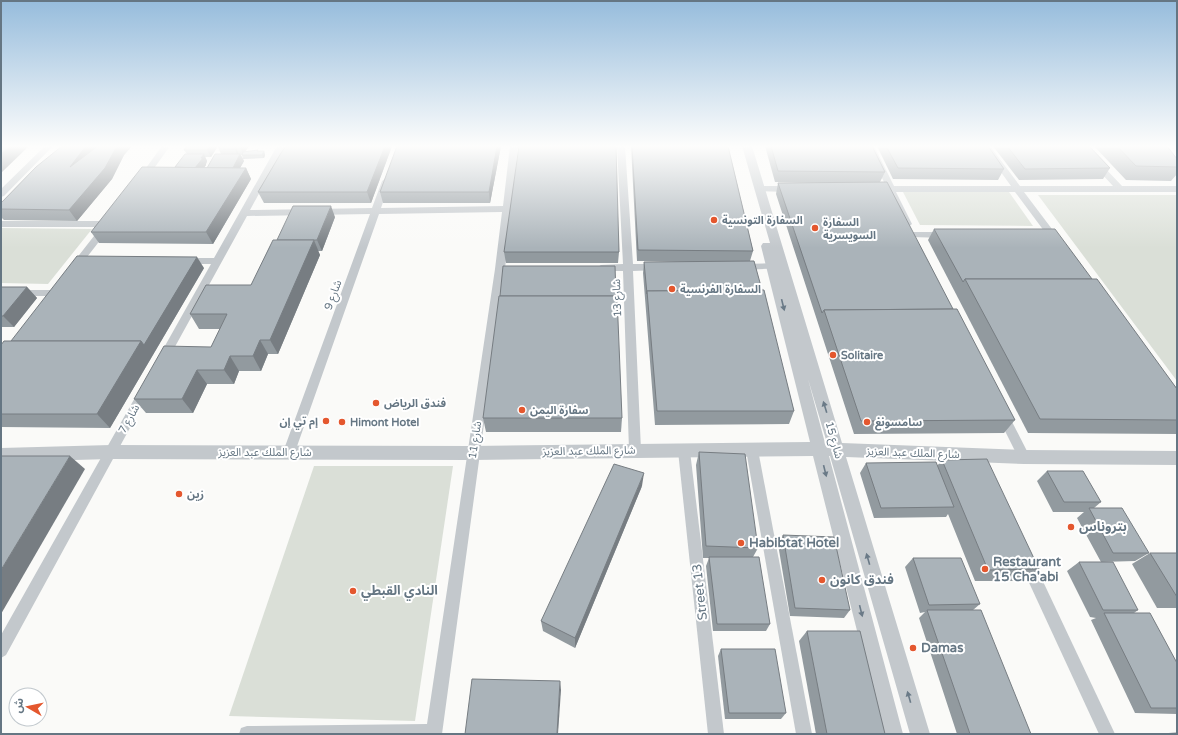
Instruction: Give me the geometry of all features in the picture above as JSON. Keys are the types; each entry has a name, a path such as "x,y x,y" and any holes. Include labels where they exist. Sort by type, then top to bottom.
{"street":[{"path":"1,194 15,180"},
{"path":"135,188 141,180"},
{"path":"157,370 262,180"},
{"name":"شارع 9","path":"289,452 386,180"},
{"name":"شارع 11","path":"434,733 473,453 503,268 505,209 509,180"},
{"name":"شارع 13","path":"623,180 635,450"},
{"name":"شارع 15","path":"751,180 837,450 920,734"},
{"name":"شارع 15","path":"757,180 820,450 892,734"},
{"path":"887,180 916,238 952,235"},
{"path":"1012,180 1061,247"},
{"path":"1112,180 1120,189"},
{"path":"760,189 798,189"},
{"path":"868,189 1177,189"},
{"path":"244,213 505,209"},
{"path":"1,224 110,221 70,274"},
{"path":"1036,234 1052,234"},
{"path":"80,261 95,261"},
{"path":"172,261 218,261"},
{"path":"735,267 778,266"},
{"path":"590,268 666,267"},
{"path":"1,293 58,289 47,304"},
{"name":"شارع 7","path":"1,650 149,384"},
{"path":"1000,408 1024,457"},
{"name":"شارع الملك عبد العزيز","path":"1,455 111,452 473,453 635,450 837,450 1024,457 1177,458"},
{"path":"752,450 804,734"},
{"name":"Street 13","path":"684,451 716,734"},
{"path":"977,455 983,469"},
{"path":"1020,547 1107,734"},
{"path":"247,734 434,733"}],"shaded area":[{"path":"903,192 1009,192 1033,226 920,225"},
{"path":"1038,195 1177,195 1177,381"},
{"path":"1,228 92,229 48,284 1,283"},
{"name":"النادي القبطي","path":"314,466 453,466 415,721 229,716"}],"building":[{"path":"23,180 94,180 69,210 1,209 1,203"},
{"path":"132,180 238,180 206,232 91,232"},
{"path":"265,180 372,180 367,192 258,192"},
{"path":"384,180 491,180 489,192 380,192"},
{"path":"514,180 617,180 619,252 504,252"},
{"path":"634,180 736,180 753,251 638,250"},
{"path":"887,182 953,309 824,310 822,313 778,183"},
{"path":"293,206 331,206 317,240 277,240"},
{"path":"934,229 1055,229 1092,279 965,279 963,282"},
{"path":"273,240 314,240 270,340 260,340 253,356 230,356 224,370 197,370 182,399 134,399 164,346 211,347 227,314 190,314 206,285 251,285"},
{"path":"77,256 197,257 144,345 141,341 11,341"},
{"path":"754,261 762,290 647,291 647,294 644,262"},
{"path":"503,266 615,266 616,296 500,296"},
{"path":"965,279 1097,279 1177,389 1177,420 1040,419"},
{"path":"1,287 27,287 3,316 1,316"},
{"path":"764,290 794,411 657,411 647,291"},
{"path":"499,296 617,296 622,418 483,418"},
{"path":"957,309 1015,420 861,421 824,310"},
{"path":"4,341 141,341 97,414 1,414 1,345"},
{"path":"699,452 745,454 758,548 706,546"},
{"path":"1,456 70,456 1,570"},
{"path":"987,459 1039,569 988,570 942,460"},
{"path":"936,462 954,507 881,508 866,463"},
{"path":"614,464 644,473 575,638 541,621"},
{"path":"1047,471 1083,471 1101,502 1064,502"},
{"path":"1089,508 1122,508 1149,553 1113,553"},
{"path":"783,535 834,537 850,610 795,608"},
{"path":"1150,553 1177,553 1177,597"},
{"path":"709,557 759,557 770,624 717,624"},
{"path":"913,558 961,558 980,604 929,605"},
{"path":"1079,562 1113,562 1138,610 1103,610"},
{"path":"927,610 981,610 1031,734 970,734"},
{"path":"1104,613 1150,613 1177,663 1177,708 1151,708"},
{"path":"807,631 860,631 885,734 827,734"},
{"path":"721,649 775,649 786,713 729,713"},
{"path":"472,679 560,681 557,734 465,734"}],"place":[{"name":"السفارة التونسية","path":"714,220"},
{"name":"السفارة السويسرية","path":"815,228"},
{"name":"السفارة الفرنسية","path":"672,289"},
{"name":"Solitaire","path":"833,355"},
{"name":"فندق الرياض","path":"376,403"},
{"name":"سفارة اليمن","path":"522,410"},
{"name":"إم تي إن","path":"326,421"},
{"name":"Himont Hotel","path":"342,422"},
{"name":"سامسونغ","path":"867,422"},
{"name":"زين","path":"179,494"},
{"name":"بتروناس","path":"1071,527"},
{"name":"Habibtat Hotel","path":"741,543"},
{"name":"Restaurant 15 Cha'abi","path":"985,569"},
{"name":"فندق كانون","path":"822,580"},
{"name":"النادي القبطي","path":"353,591"},
{"name":"Damas","path":"913,648"}]}
